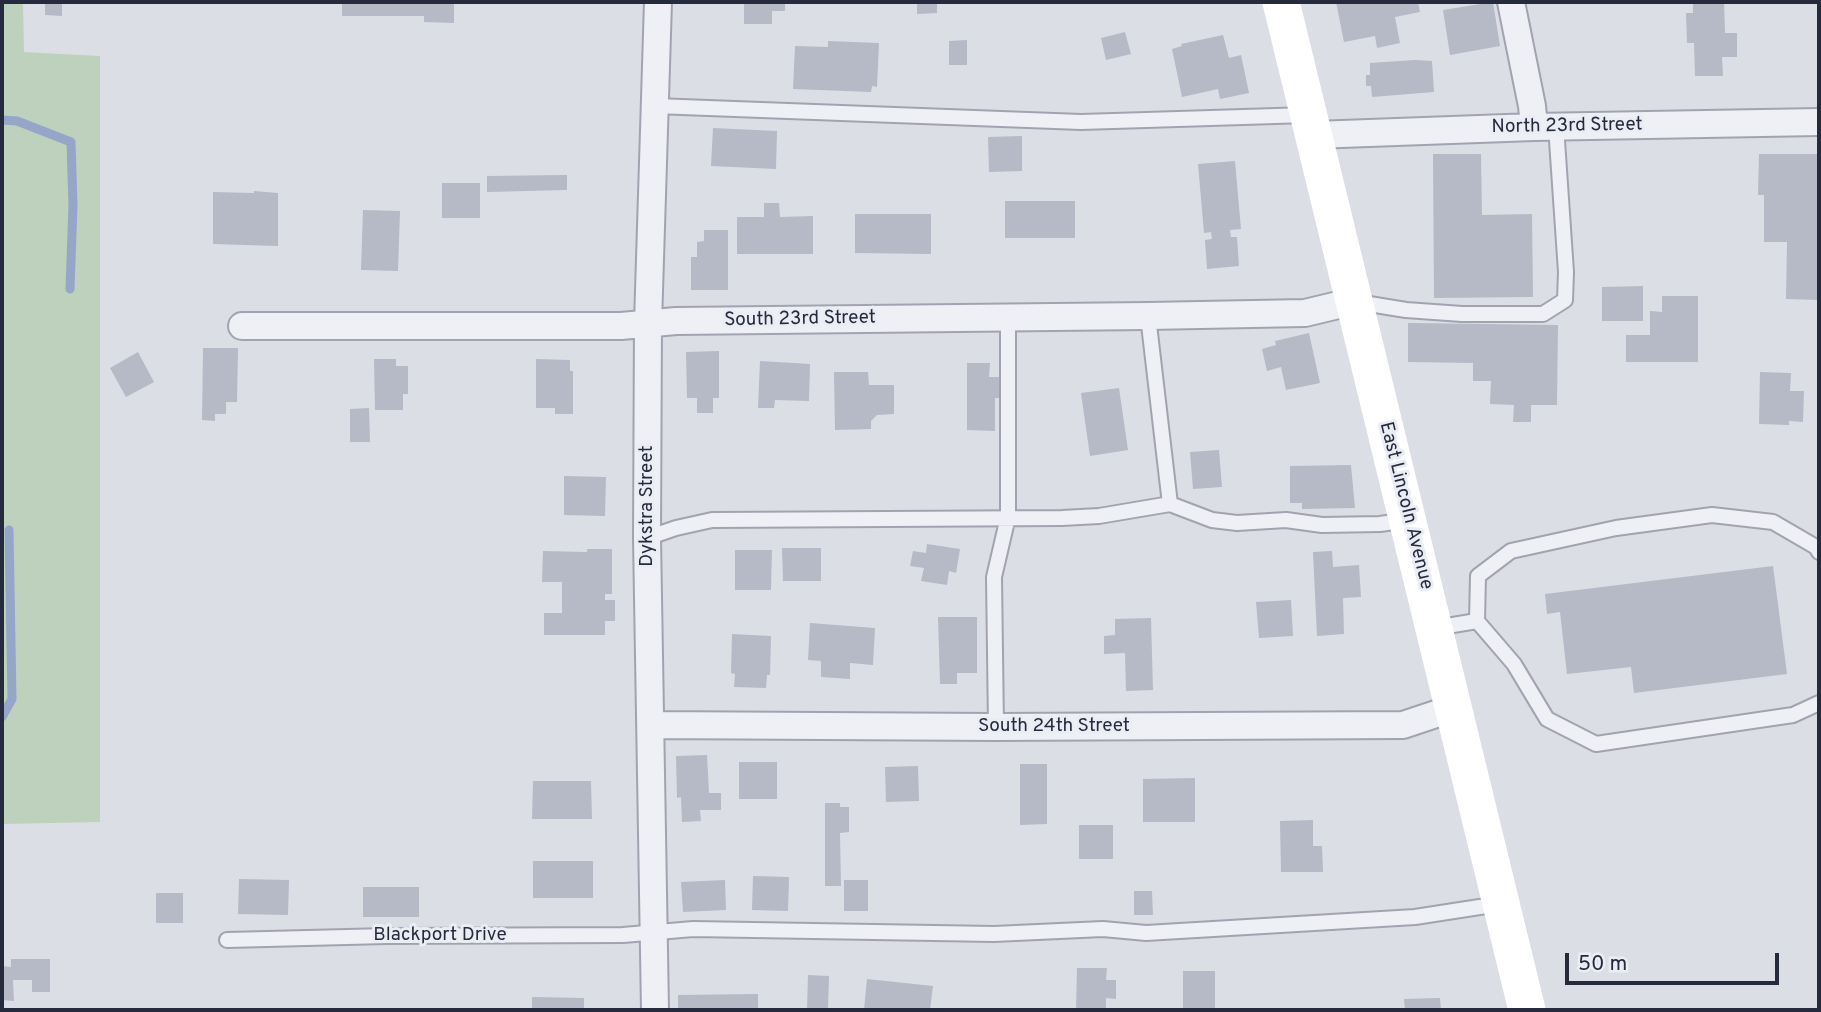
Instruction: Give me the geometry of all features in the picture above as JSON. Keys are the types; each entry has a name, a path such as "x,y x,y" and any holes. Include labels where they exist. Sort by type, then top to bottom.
{"main road":[{"name":"East Lincoln Avenue","path":"1281,2 1527,1010"}],"street":[{"name":"Dykstra Street","path":"655,1010 647,538 648,323 658,2"},
{"path":"1511,2 1532,106 1545,127"},
{"name":"North 23rd Street","path":"1312,125 1545,127 1819,122"},
{"name":"South 23rd Street","path":"243,326 621,326 648,323 1305,313 1355,301"},
{"name":"South 24th Street","path":"651,725 1403,725 1454,708"}],"lane":[{"path":"655,106 1081,122 1312,125"},
{"path":"1355,301 1406,310 1462,314 1543,314 1564,300 1566,272 1545,127"},
{"path":"1148,316 1170,504"},
{"path":"996,727 994,577 1008,517 1008,318"},
{"path":"647,538 712,520 1099,516 1170,504 1212,520 1237,523 1286,520 1322,525 1380,524 1409,520"},
{"path":"1819,552 1816,547 1773,522 1712,515 1616,528 1511,551 1478,576 1477,621 1514,664 1547,719 1596,744 1793,715 1819,703"},
{"path":"1435,628 1477,621"},
{"name":"Blackport Drive","path":"228,940 623,935 693,929 994,934 1103,929 1146,933 1415,917 1500,904"}],"green space":[{"path":"2,2 23,2 24,52 100,56 100,822 2,824"}],"building":[{"path":"45,2 62,2 62,16 45,15"},
{"path":"342,2 454,2 454,23 424,22 424,16 342,16"},
{"path":"744,2 785,2 785,11 772,11 772,24 744,24"},
{"path":"917,2 937,2 937,13 917,14"},
{"path":"1336,2 1418,2 1420,12 1395,17 1400,43 1377,48 1375,36 1344,42"},
{"path":"1493,2 1500,46 1450,55 1443,10"},
{"path":"1693,2 1724,2 1725,33 1737,33 1737,57 1722,57 1723,76 1695,76 1694,43 1687,43 1686,13 1693,13"},
{"path":"1125,32 1131,54 1106,60 1101,38"},
{"path":"1223,35 1229,58 1241,55 1249,93 1220,99 1218,89 1182,97 1172,49 1182,46 1181,44"},
{"path":"967,40 967,65 949,65 949,41"},
{"path":"828,41 879,43 877,87 872,86 871,92 793,89 795,46 828,47"},
{"path":"1432,61 1434,92 1372,97 1371,86 1366,86 1370,63"},
{"path":"713,128 777,131 776,169 711,166"},
{"path":"1022,136 1022,171 989,172 988,137"},
{"path":"1433,154 1481,154 1482,215 1532,214 1533,297 1434,298"},
{"path":"1759,154 1819,154 1819,300 1786,299 1787,242 1764,242 1764,195 1758,195"},
{"path":"1235,161 1241,229 1230,230 1231,237 1237,237 1239,266 1207,269 1205,240 1212,239 1211,232 1204,233 1198,164"},
{"path":"567,175 567,190 487,192 487,176"},
{"path":"442,183 480,183 480,218 442,218"},
{"path":"213,192 278,193 278,246 213,244"},
{"path":"1005,201 1075,201 1075,238 1005,238"},
{"path":"764,203 779,203 780,217 813,216 813,254 737,254 737,217 764,217"},
{"path":"363,210 400,211 398,271 361,270"},
{"path":"855,214 931,214 931,254 855,253"},
{"path":"704,230 728,230 728,290 691,290 691,257 697,257 697,242 704,241"},
{"path":"1643,286 1643,321 1602,321 1602,287"},
{"path":"1662,296 1698,296 1698,362 1626,362 1626,335 1650,335 1650,311 1662,312"},
{"path":"1408,323 1558,325 1557,405 1531,405 1531,422 1513,422 1514,405 1490,404 1491,381 1473,381 1473,363 1408,362"},
{"path":"1309,333 1320,383 1286,390 1281,367 1267,371 1262,349 1276,345 1275,341"},
{"path":"203,348 238,348 237,402 226,402 226,414 215,414 215,421 202,420"},
{"path":"719,351 719,398 713,398 713,413 697,413 697,398 687,398 686,352"},
{"path":"138,352 154,382 126,397 110,368"},
{"path":"374,359 396,359 396,366 408,366 408,394 403,394 403,410 375,410"},
{"path":"536,359 570,360 570,371 573,371 573,414 555,414 555,408 536,408"},
{"path":"760,361 810,364 809,401 775,400 774,408 758,408"},
{"path":"967,363 990,363 989,377 1002,377 1002,398 995,398 995,431 967,430"},
{"path":"834,372 868,372 869,385 894,385 894,414 877,415 871,421 871,429 835,430"},
{"path":"1760,372 1791,373 1790,391 1804,391 1803,422 1789,421 1789,425 1759,424"},
{"path":"1119,388 1128,450 1090,456 1081,393"},
{"path":"369,408 370,442 350,442 350,409"},
{"path":"1219,450 1222,487 1193,489 1190,452"},
{"path":"1351,465 1355,508 1302,509 1302,503 1290,503 1290,466"},
{"path":"564,476 606,477 605,516 564,515"},
{"path":"927,544 960,549 956,573 949,571 947,585 921,581 924,568 910,566 913,551 926,553"},
{"path":"782,548 821,548 821,581 783,581"},
{"path":"587,549 612,549 612,594 605,594 605,600 615,600 615,621 605,621 605,635 544,635 544,613 562,613 562,582 542,582 543,551 587,552"},
{"path":"735,550 772,550 771,590 735,590"},
{"path":"1332,551 1333,567 1359,565 1361,597 1343,598 1344,634 1317,636 1313,552"},
{"path":"1773,566 1787,674 1634,693 1631,667 1567,674 1560,612 1547,614 1545,594"},
{"path":"1291,600 1293,636 1259,638 1256,602"},
{"path":"938,617 977,617 977,673 957,673 957,684 940,684"},
{"path":"1151,618 1153,690 1126,691 1125,653 1104,654 1104,636 1115,635 1115,619"},
{"path":"810,623 875,628 873,665 850,663 850,679 821,677 821,661 808,660"},
{"path":"732,634 771,636 770,675 767,675 766,688 734,687 735,674 731,673"},
{"path":"707,755 709,793 721,793 721,810 700,810 701,821 682,822 681,797 677,798 676,756"},
{"path":"739,762 777,762 777,799 739,799"},
{"path":"1020,764 1047,764 1047,824 1020,825"},
{"path":"918,766 919,801 886,802 885,767"},
{"path":"1195,778 1195,822 1143,822 1143,779"},
{"path":"533,781 591,781 592,819 532,819"},
{"path":"825,803 840,803 840,807 849,807 849,832 840,833 841,886 825,886"},
{"path":"1313,820 1313,846 1322,846 1323,872 1281,872 1280,821"},
{"path":"1079,825 1113,825 1113,859 1079,859"},
{"path":"533,861 593,861 593,898 533,898"},
{"path":"753,876 789,877 788,911 752,910"},
{"path":"239,879 289,880 288,915 238,914"},
{"path":"725,880 726,910 683,912 681,882"},
{"path":"844,880 868,880 868,911 844,911"},
{"path":"363,887 419,887 419,917 363,917"},
{"path":"1134,891 1152,891 1153,915 1134,915"},
{"path":"156,893 183,893 183,923 156,923"},
{"path":"11,959 50,959 50,992 32,992 32,980 13,980 14,1001 2,1000 2,966 11,967"},
{"path":"1077,968 1107,968 1106,980 1116,980 1116,999 1106,998 1106,1010 1076,1010"},
{"path":"1183,971 1215,971 1215,1010 1183,1010"},
{"path":"808,975 829,976 828,1010 807,1010"},
{"path":"867,979 933,986 930,1010 864,1010"},
{"path":"758,994 758,1010 678,1010 678,995"},
{"path":"532,997 584,998 584,1010 532,1010"},
{"path":"1440,998 1441,1010 1405,1010 1404,999"}],"waterway":[{"path":"2,120 17,121 71,142 73,205 70,289"},
{"path":"2,717 12,699 9,530"}]}
